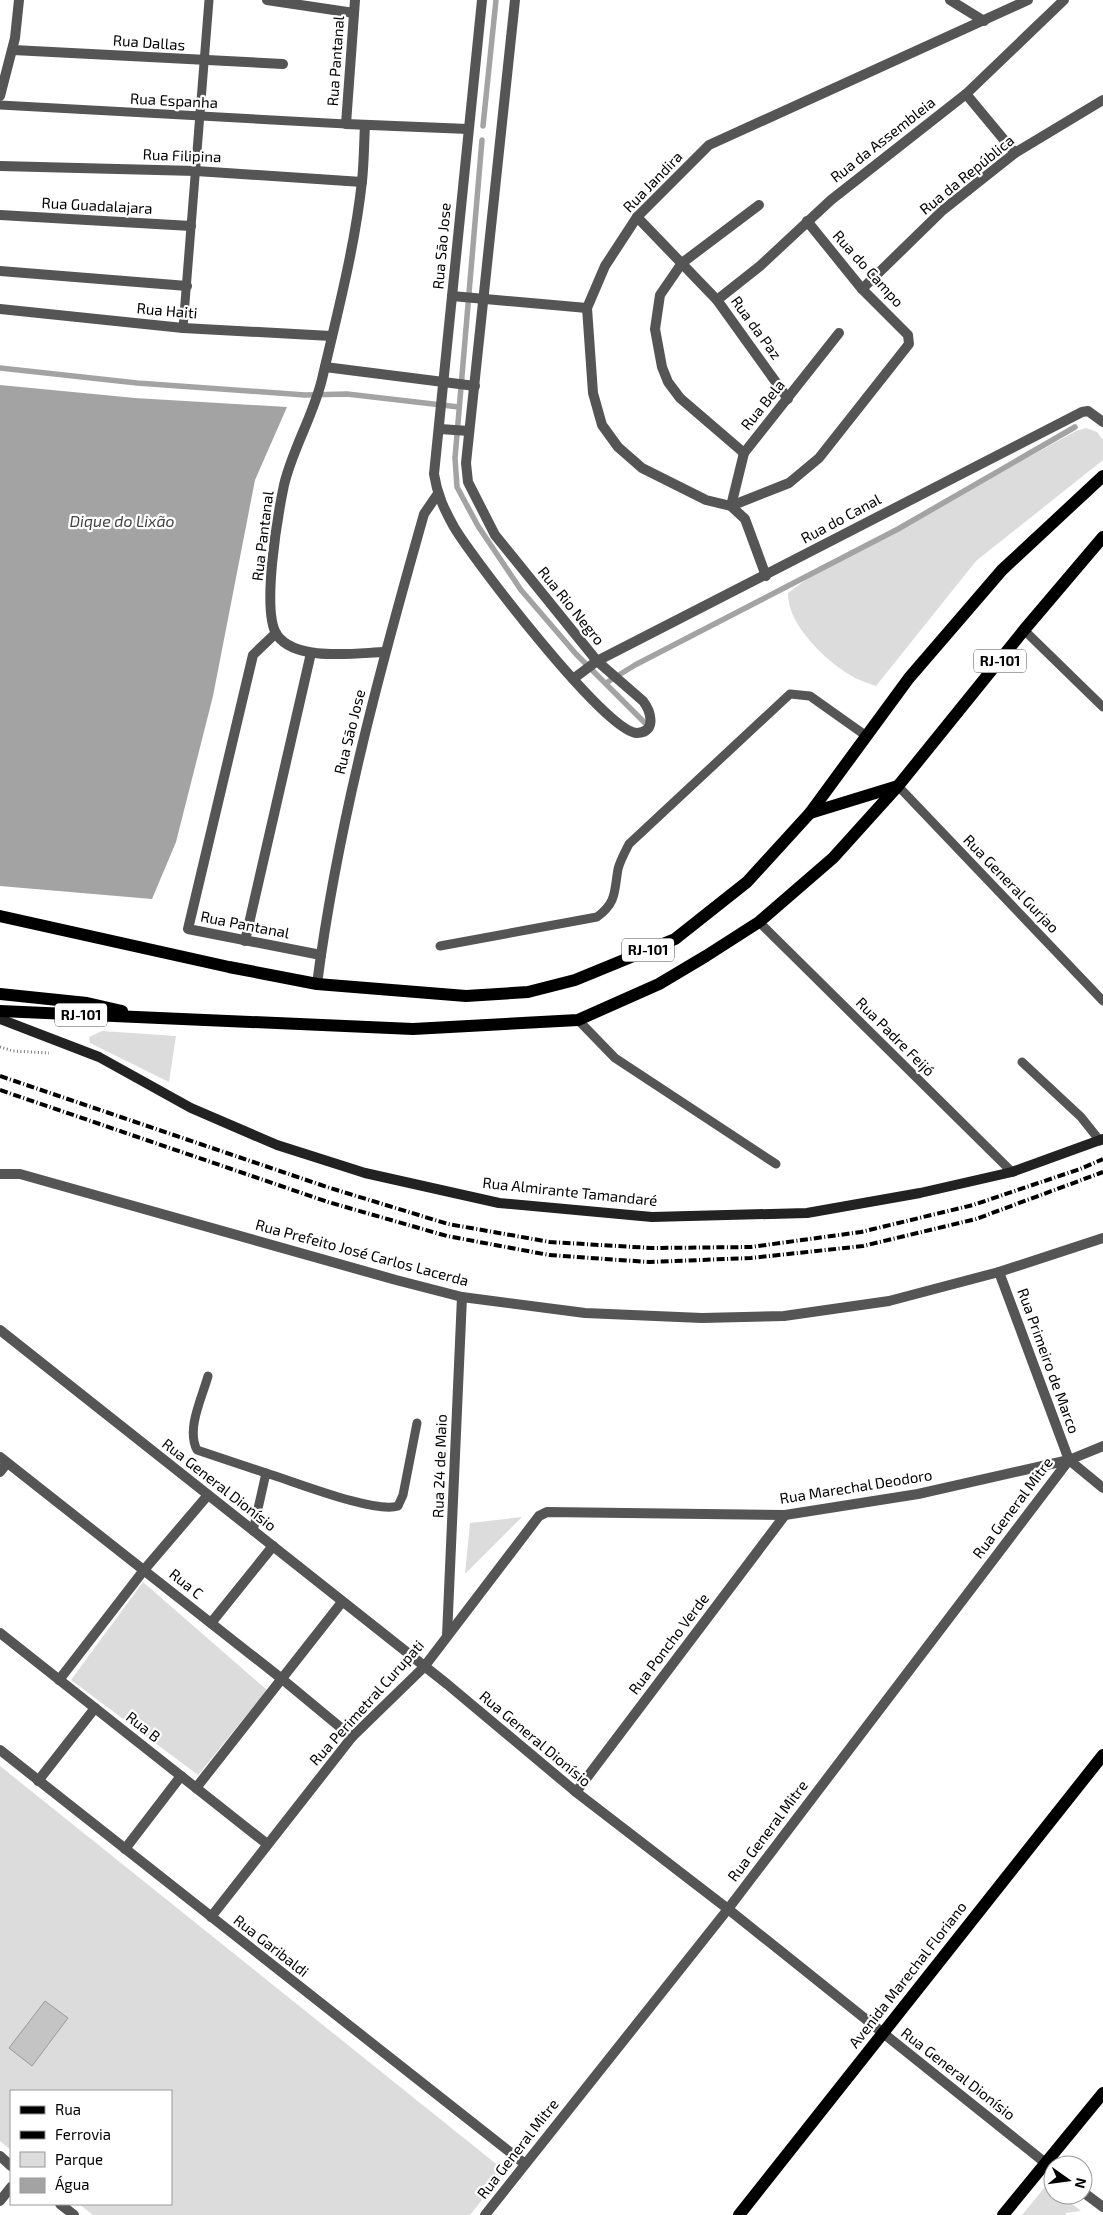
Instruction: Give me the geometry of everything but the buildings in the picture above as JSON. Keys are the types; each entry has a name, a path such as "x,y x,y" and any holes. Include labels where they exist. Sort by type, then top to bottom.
{"main road":[{"name":"RJ-101","path":"0,916 229,967 317,984 429,995 466,996 528,992 575,980 675,939 747,882 810,814 865,735 909,678 1002,570 1103,476"},
{"name":"RJ-101","path":"0,1011 413,1029 578,1020 659,984 758,922 833,858 898,786 1024,630 1103,537"},
{"path":"810,814 898,786"},
{"path":"0,994 87,1003 161,1019"},
{"name":"Rua Almirante Tamandaré","path":"0,1019 99,1057 191,1108 277,1145 364,1173 499,1204 652,1217 807,1212 920,1193 1012,1172 1102,1140"},
{"name":"Avenida Marechal Floriano","path":"739,2215 1103,1755"},
{"path":"1056,2155 1103,2093"},
{"path":"1003,2215 1043,2172"}],"street":[{"path":"0,96 5,64 13,50 19,0"},
{"path":"267,0 354,13"},
{"name":"Rua Pantanal","path":"346,124 355,0"},
{"name":"Rua Sāo Jose","path":"482,0 468,128 447,385 434,474 437,495 454,528 495,583 610,716 627,729 637,733"},
{"path":"440,425 461,431 471,385 515,0"},
{"path":"950,0 984,21"},
{"name":"Rua Jandira","path":"732,506 706,500 642,468 613,440 602,425 593,393 587,308 605,266 637,217 709,146 1028,0"},
{"name":"Rua da Assembleia","path":"717,300 760,266 831,200 966,94 1064,0"},
{"name":"Rua Dallas","path":"13,50 283,64"},
{"path":"966,94 1015,153"},
{"name":"Rua da República","path":"862,289 943,210 1015,153 1103,100"},
{"path":"346,124 468,128"},
{"name":"Rua Pantanal","path":"321,955 188,928 253,656 276,633 270,615 272,559 283,494 314,407 343,286 362,182 365,125"},
{"name":"Rua Filipina","path":"0,166 196,171 362,182"},
{"path":"744,453 680,398 668,382 662,367 655,329 660,295 682,263 759,205"},
{"name":"Rua Guadalajara","path":"0,215 191,226"},
{"name":"Rua da Paz","path":"637,217 717,300 788,398"},
{"name":"Rua do Campo","path":"732,506 789,483 819,458 909,344 908,335 862,289 807,222"},
{"path":"0,271 186,286"},
{"path":"454,296 587,308"},
{"name":"Rua Haiti","path":"0,309 183,328 331,336"},
{"name":"Rua Bela","path":"732,506 744,453 839,333"},
{"path":"324,371 447,385 471,385"},
{"name":"Rua do Canal","path":"577,677 594,663 1082,412 1088,411 1103,422"},
{"name":"Rua Rio Negro","path":"461,431 468,482 495,535 594,663 608,671 643,701 652,715 650,724 645,730 637,733"},
{"name":"Rua Sāo Jose","path":"317,984 350,793 385,652 424,514 437,495"},
{"path":"732,506 745,519 766,576"},
{"path":"276,633 286,646 311,653 385,652"},
{"path":"245,940 311,653"},
{"name":"Rua Prefeito José Carlos Lacerda","path":"0,1174 20,1174 462,1297 585,1313 702,1318 784,1316 888,1301 999,1272 1103,1238"},
{"name":"Rua Primeiro de Marco","path":"999,1272 1069,1460"},
{"name":"Rua 24 de Maio","path":"446,1636 462,1297"},
{"name":"Rua General Dionísio","path":"0,1330 424,1666 576,1792 728,1908 1043,2160"},
{"name":"Rua Marechal Deodoro","path":"547,1512 786,1515 918,1494 1069,1460 1103,1446"},
{"path":"0,1472 4,1460"},
{"name":"Rua C","path":"4,1460 282,1679 352,1737"},
{"path":"1069,1460 1103,1488"},
{"name":"Rua General Mitre","path":"485,2215 728,1908 1069,1460"},
{"path":"59,1680 144,1570 208,1495"},
{"name":"Rua Perimetral Curupati","path":"211,1918 352,1737 424,1666 534,1521 547,1512"},
{"name":"Rua Poncho Verde","path":"576,1792 786,1515"},
{"path":"211,1623 273,1546"},
{"path":"196,1788 342,1602"},
{"name":"Rua B","path":"0,1634 267,1844"},
{"path":"38,1781 94,1708"},
{"name":"Rua Garibaldi","path":"0,1750 525,2164"},
{"path":"125,1849 181,1776"},
{"path":"0,2156 10,2165"},
{"path":"0,2201 10,2188"},
{"path":"61,2205 74,2215"}],"lane":[{"path":"183,328 209,0"},
{"name":"Rua Espanha","path":"0,106 346,124"},
{"path":"1024,630 1103,707"},
{"path":"440,946 597,917 614,900 618,867 629,844 790,694 810,696 865,735"},
{"name":"Rua General Gurjao","path":"898,786 1103,1001"},
{"name":"Rua Padre Feijó","path":"758,922 1012,1172"},
{"path":"578,1020 615,1058 776,1164"},
{"path":"1022,1062 1081,1117 1102,1140"},
{"path":"208,1376 194,1423 192,1441 197,1450 359,1502 390,1509 398,1506 403,1495 416,1423"},
{"path":"253,1531 266,1473"}],"green space":[{"path":"1086,428 1097,432 1103,440 1103,460 976,561 876,686 850,675 819,651 809,640 794,617 789,605 788,593 807,579 1076,431"},
{"path":"102,1031 176,1036 169,1082 90,1043 89,1037"},
{"path":"522,1517 465,1574 470,1523"},
{"path":"143,1582 267,1690 198,1775 71,1680"},
{"path":"0,1766 505,2171 470,2215 93,2215 80,2205 172,2205 172,2090 10,2090 10,2149 0,2141"},
{"path":"1043,2189 1043,2205 1074,2205 1081,2211 1065,2213 1067,2215 1022,2215"}],"water":[{"name":"Dique do Lixão","path":"0,385 135,398 287,407 255,480 213,696 176,842 152,899 0,886"}],"waterway":[{"path":"483,126 496,0"},
{"path":"482,140 455,458 457,487 478,526 521,590 576,654 645,723"},
{"path":"0,368 137,383 305,395 347,394 459,407"},
{"path":"606,683 635,665 898,529 1075,427"}],"railway":[{"path":"0,1076 330,1188 448,1224 550,1242 651,1248 751,1247 861,1232 973,1205 1080,1169 1103,1159"},
{"path":"0,1090 328,1202 447,1236 549,1255 649,1262 751,1258 863,1246 976,1219 1103,1172"}]}
